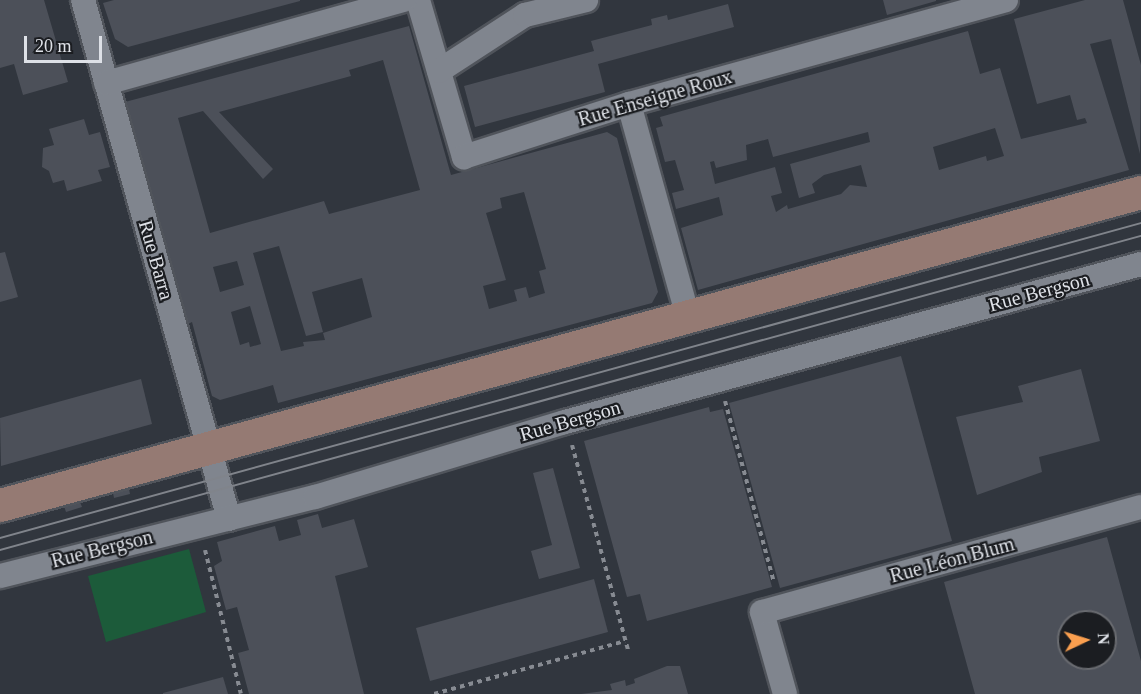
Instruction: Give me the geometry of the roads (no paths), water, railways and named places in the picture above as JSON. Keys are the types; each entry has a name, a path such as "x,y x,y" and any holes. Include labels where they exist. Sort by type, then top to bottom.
{"main road":[{"path":"0,505 1141,192"}],"street":[{"name":"Rue Barra","path":"83,0 229,519"},
{"path":"106,83 404,0"},
{"name":"Rue Enseigne Roux","path":"418,0 464,157 629,104 1006,0"},
{"path":"439,71 525,15 586,0"},
{"path":"629,104 688,317"},
{"name":"Rue Bergson","path":"0,576 229,519 437,463 566,422 1141,264"},
{"name":"Rue Léon Blum","path":"785,694 762,612 1141,507"}],"tram line":[{"path":"0,538 1141,223"},
{"path":"0,550 1141,236"}]}
